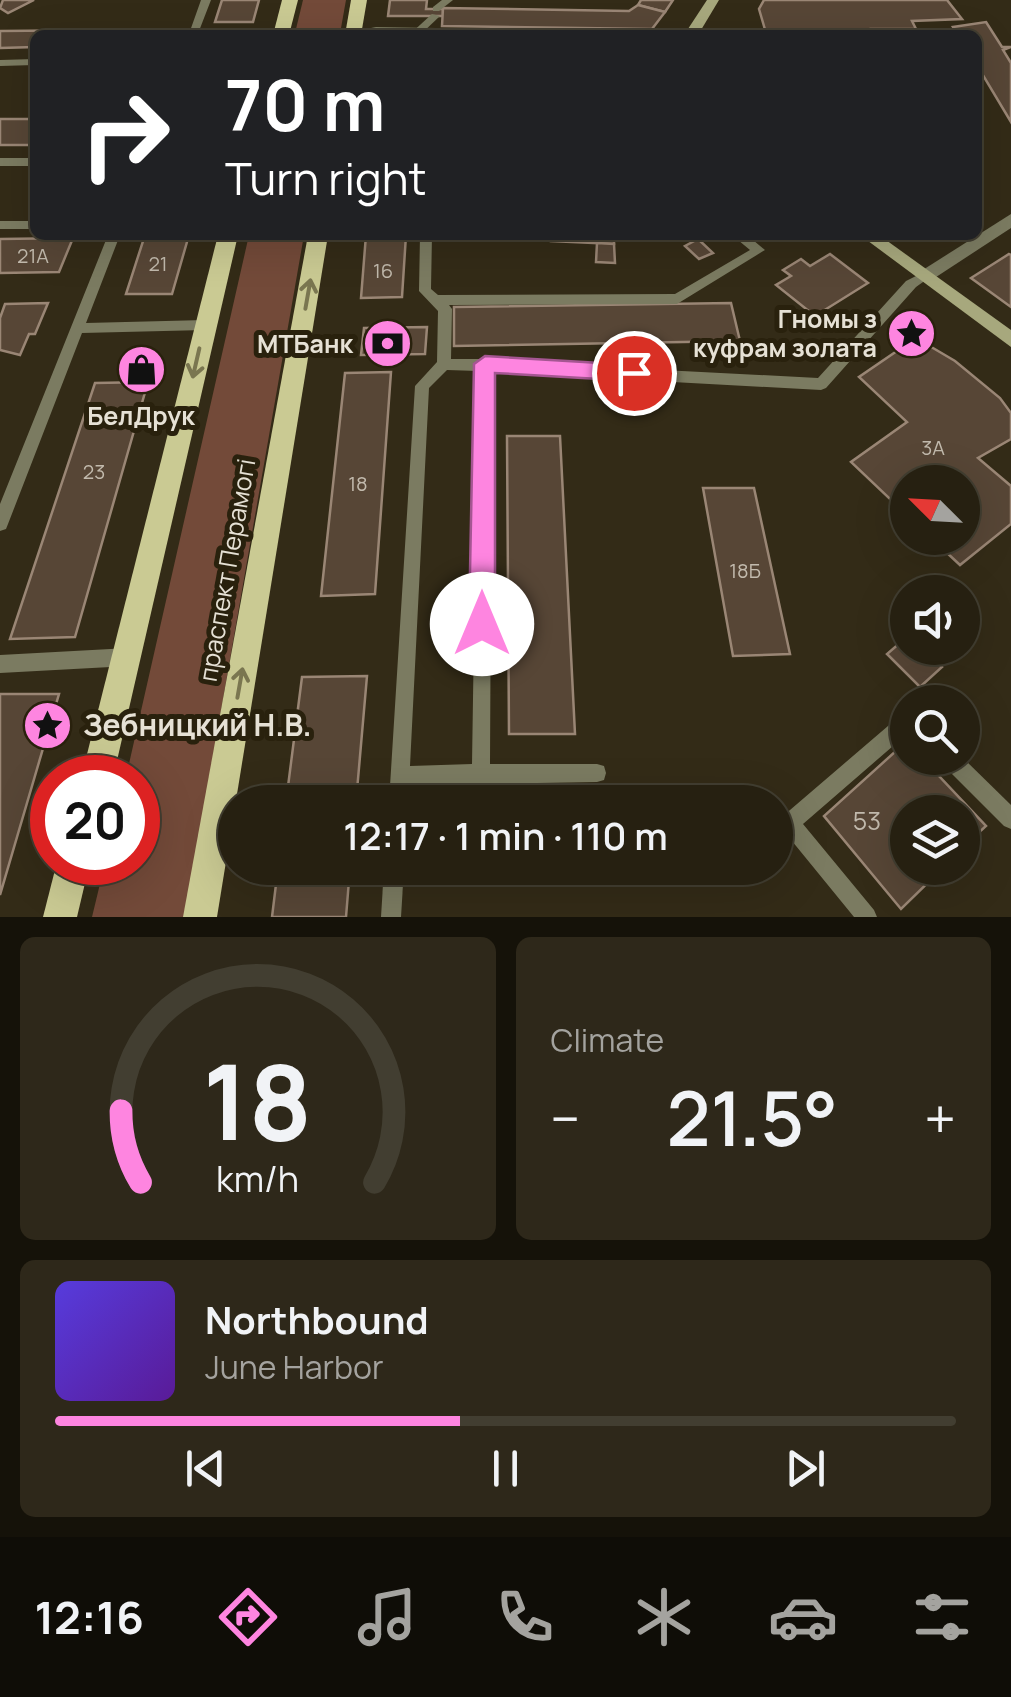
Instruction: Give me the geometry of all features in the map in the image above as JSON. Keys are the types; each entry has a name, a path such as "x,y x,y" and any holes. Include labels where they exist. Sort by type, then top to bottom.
{"main road":[{"path":"282,30 290,0"},
{"path":"354,30 359,0"},
{"path":"103,755 227,240"},
{"name":"праспект Перамогі","path":"200,917 317,240"},
{"path":"60,917 68,885"}],"street":[{"path":"694,30 713,0"},
{"path":"982,239 1011,220"},
{"path":"875,240 1011,340"},
{"path":"924,277 980,240"}],"lane":[{"path":"195,30 206,0"},
{"path":"420,30 448,0"},
{"path":"0,63 30,62"},
{"path":"0,162 30,162"},
{"path":"0,226 30,225"},
{"path":"0,524 112,240"},
{"path":"400,785 404,656 422,386 444,364 445,310 426,291 426,240"},
{"path":"434,300 677,299 759,250 745,240"},
{"path":"444,364 820,384 912,284 924,277"},
{"path":"76,328 205,324"},
{"path":"481,773 485,364"},
{"path":"0,478 18,478"},
{"path":"0,664 129,657"},
{"path":"867,917 790,823 890,736"},
{"path":"401,776 596,773"},
{"path":"967,775 1011,819"},
{"path":"390,917 393,885"}],"shaded area":[{"path":"303,0 346,0 341,28 296,29"},
{"path":"248,240 303,240 185,917 92,917 100,885 160,885 160,755 131,755"}],"building":[{"path":"3,0 34,0 8,13 0,8"},
{"path":"222,0 259,0 253,22 215,22"},
{"path":"390,0 427,0 426,9 443,9 443,16 388,16"},
{"path":"641,0 673,0 665,12 638,5"},
{"path":"764,0 947,0 962,19 912,21 916,29 765,30 759,9"},
{"path":"638,5 665,12 652,29 442,26 443,8 629,11"},
{"path":"986,22 1002,47 1011,47 1003,50 1011,63 1011,122 982,74 982,30 953,27"},
{"path":"0,31 30,31 30,47 0,48"},
{"path":"0,119 30,119 30,145 0,145"},
{"path":"0,239 72,240 59,272 0,273"},
{"path":"143,240 188,240 172,294 126,294"},
{"path":"366,240 406,240 402,297 361,298"},
{"path":"614,240 614,244 551,241"},
{"path":"699,240 713,253 699,259 685,246"},
{"path":"597,243 614,244 615,263 596,262"},
{"path":"830,254 868,283 815,316 776,285 791,276 783,270 801,259 810,266"},
{"path":"1011,255 1011,307 971,278"},
{"path":"48,303 35,334 29,334 20,355 0,350 0,318 5,304"},
{"path":"731,303 740,341 454,346 454,307"},
{"path":"427,327 425,354 361,355 364,328"},
{"path":"916,338 955,361 1000,398 1011,413 1011,439 978,458 1011,486 1011,524 980,549 980,465 890,465 890,499 851,462 907,422 859,377"},
{"path":"391,372 375,594 321,596 345,373"},
{"path":"148,382 75,637 10,639 95,383"},
{"path":"507,436 560,436 575,734 509,734"},
{"path":"703,488 754,488 790,654 733,656"},
{"path":"949,555 972,555 960,565"},
{"path":"898,665 942,667 922,685"},
{"path":"367,676 357,785 288,785 302,677"},
{"path":"0,694 59,694 41,755 30,755 30,793 0,895"},
{"path":"890,756 890,775 938,775 957,795 890,795 890,885 926,885 901,909 824,816"},
{"path":"276,885 349,885 346,917 272,917"}],"place":[{"name":"Гномы з куфрам золата","path":"912,333"},
{"name":"МТБанк","path":"388,344"},
{"name":"БелДрук","path":"141,370"},
{"name":"Зебницкий Н.В.","path":"48,726"}],"route":[{"path":"482,624 485,364 634,373"}]}
